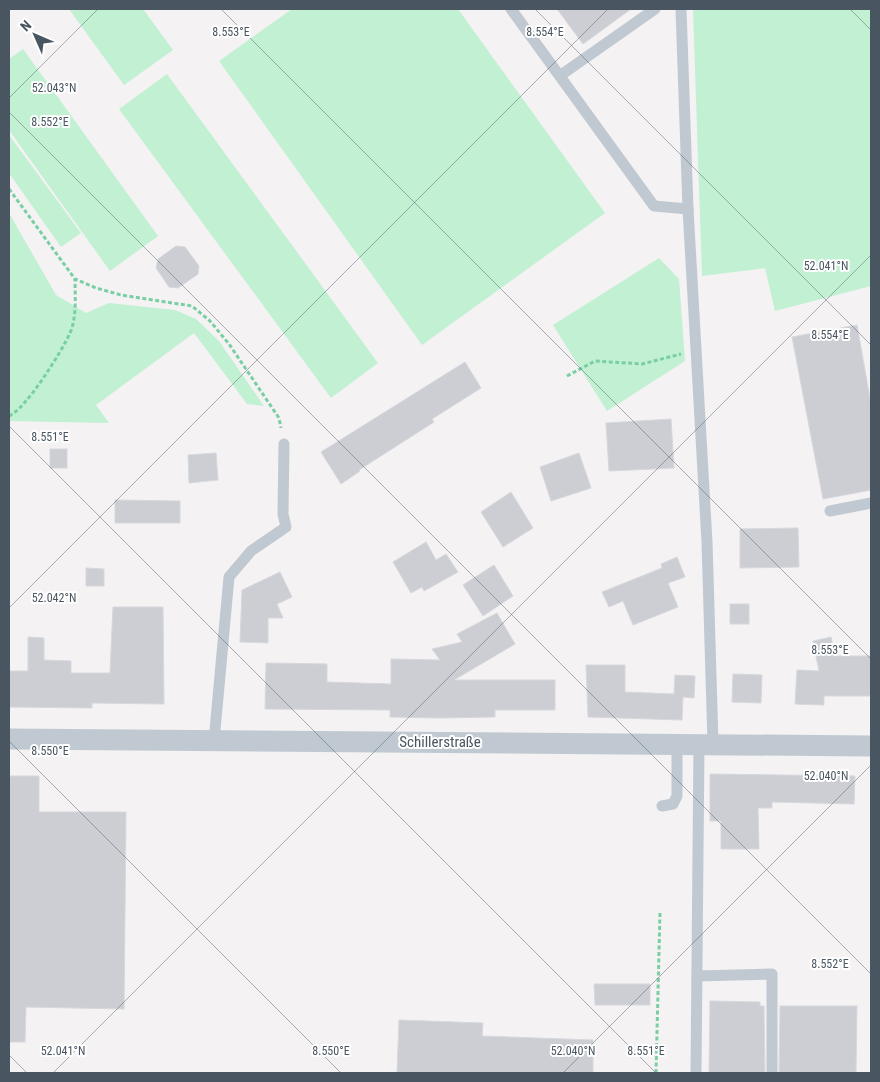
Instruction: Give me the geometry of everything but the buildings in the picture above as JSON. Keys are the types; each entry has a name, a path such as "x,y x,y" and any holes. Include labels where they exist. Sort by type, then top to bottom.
{"street":[{"name":"Schillerstraße","path":"9,739 706,743 871,746"}],"lane":[{"path":"512,9 654,206 688,209"},
{"path":"561,75 655,9"},
{"path":"681,9 688,209 707,542 706,743 697,976 696,1073"},
{"path":"214,741 229,577 251,551 286,527 283,514 284,444"},
{"path":"830,512 871,503"},
{"path":"662,806 673,804 677,796 677,743"},
{"path":"697,976 772,974 772,1073"}],"path":[{"path":"9,189 74,279 76,301 71,332 31,396 9,416"},
{"path":"74,279 121,295 192,306 210,320 229,344 278,418 284,444"},
{"path":"567,376 595,361 642,364 696,350"},
{"path":"656,1073 660,912"}],"green space":[{"path":"69,9 143,9 173,50 124,85"},
{"path":"292,9 458,9 605,213 422,345 219,61"},
{"path":"693,9 871,9 871,286 775,311 765,268 702,276"},
{"path":"23,49 158,236 110,271 9,130 9,59"},
{"path":"167,74 378,363 331,398 119,109"},
{"path":"9,135 81,233 61,247 9,173"},
{"path":"9,213 56,295 86,313 109,303 175,310 196,319 219,341 264,406 247,404 194,333 96,405 109,423 9,421"},
{"path":"659,258 679,279 685,361 607,411 553,325"}]}
